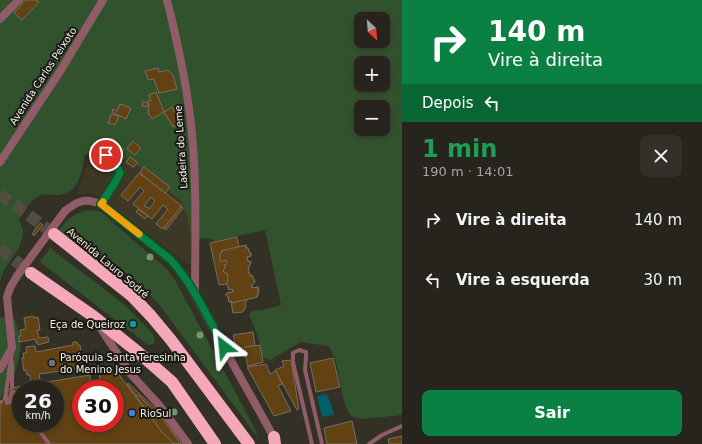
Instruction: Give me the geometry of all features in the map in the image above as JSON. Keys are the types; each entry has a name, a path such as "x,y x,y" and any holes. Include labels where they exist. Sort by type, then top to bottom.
{"highway":[{"name":"Avenida Lauro Sodré","path":"54,234 132,296 146,311 171,340 248,444"},
{"path":"31,273 93,316 172,382 215,444"}],"street":[{"path":"0,19 19,0"},
{"name":"Avenida Carlos Peixoto","path":"0,162 103,0"},
{"name":"Ladeira do Leme","path":"167,0 182,65 193,136 195,296"},
{"path":"0,369 12,352 7,297 10,288 65,210 74,203 82,200 90,200 101,204 171,260 184,276 276,442"},
{"path":"93,316 130,373 159,405 188,444"}],"lane":[{"path":"101,204 120,173 118,168 106,155"},
{"path":"312,444 292,358 293,353 299,350 306,352 305,370 322,444"},
{"path":"12,352 12,380"},
{"path":"5,398 12,352"},
{"path":"12,392 17,393 17,398 5,398 12,392"},
{"path":"369,444 382,435 402,426"},
{"path":"40,432 49,444"}],"shaded area":[{"path":"105,123 194,149 191,264 187,264 100,197 88,193 76,195"}],"green space":[{"path":"0,0 402,0 402,415 363,419 351,416 344,399 336,362 328,346 301,342 270,360 262,357 259,340 249,314 253,311 281,305 265,230 215,241 191,236 187,214 181,201 136,164 126,158 117,159 101,151 93,151 84,156 81,175 71,190 59,195 43,194 34,199 19,220 23,230 22,239 18,250 5,268 0,281"},
{"path":"89,210 101,212 167,269 175,280 255,429 258,438 161,307 144,288 127,274 59,230 72,217"},
{"path":"50,248 125,305 153,334 155,339 154,343 148,345 40,262"},
{"path":"12,315 21,338 20,352 14,377 0,399 0,316 1,318"}],"water":[{"path":"327,394 334,415 322,417 317,396"}],"building":[{"path":"26,0 37,0 39,2 22,20 14,13"},
{"path":"158,68 159,72 168,70 173,75 177,89 159,93 154,79 148,80 145,71"},
{"path":"156,92 164,112 152,119 148,113 149,103 147,107 142,106 143,101 147,103 148,101 151,101 149,95"},
{"path":"120,104 131,108 126,119 112,112 113,109 117,111"},
{"path":"172,107 181,122 173,127 164,112"},
{"path":"111,114 119,116 115,125 108,123"},
{"path":"110,138 114,139 115,143 124,150 117,157 106,147 104,150 101,147"},
{"path":"133,141 141,148 135,155 127,149"},
{"path":"130,157 138,163 133,167 126,162"},
{"path":"144,167 170,187 165,193 141,174 142,173 140,172"},
{"path":"139,173 182,206 163,229 156,224 168,209 163,205 152,219 133,204 144,191 140,187 128,201 121,195","holes":["151,197 155,201 149,209 144,206"]},
{"path":"181,207 183,208 166,230 164,228"},
{"path":"138,209 148,216 145,219 136,212"},
{"path":"40,223 43,225 34,236 32,234"},
{"path":"237,237 239,247 246,245 246,248 248,248 249,252 251,253 251,256 247,257 248,261 251,262 248,269 250,276 252,275 255,282 252,285 252,288 258,287 259,289 257,297 248,299 245,303 246,306 243,312 233,313 231,301 229,302 226,295 227,293 233,292 232,289 229,290 226,284 219,285 210,243"},
{"path":"246,245 246,248 248,248 251,254 251,256 247,257 248,261 251,262 248,269 250,276 252,275 255,282 252,285 252,288 258,287 258,295 256,296 257,297 232,303 231,301 229,302 226,295 227,293 233,292 232,289 229,290 226,284 228,281 227,273 223,271 225,268 224,265 227,264 226,260 220,262 220,254 222,253 221,251"},
{"path":"33,316 34,318 38,317 40,330 37,330 39,338 48,337 49,342 38,345 38,343 36,343 36,339 19,342 19,336 21,336 20,330 26,329 24,318"},
{"path":"253,332 255,346 236,348 233,335"},
{"name":"Paróquia Santa Teresinha do Menino Jesus","path":"73,342 77,342 78,345 80,345 83,368 39,374 40,379 36,380 31,380 30,375 27,375 26,370 24,371 22,358 24,358 23,353 27,353 26,347 35,346 36,352 73,345"},
{"path":"260,345 263,362 248,366 244,351 246,351 245,347"},
{"path":"333,358 340,387 316,392 310,363"},
{"path":"291,360 299,409 297,410 275,370 284,366 282,361"},
{"path":"266,364 270,374 276,371 282,384 278,386 291,411 274,416 247,367"},
{"path":"117,372 123,380 99,380 100,374"},
{"path":"90,375 90,380 72,380 72,432 124,432 124,381 162,432 175,444 0,444 0,404 10,388 12,388 12,432 64,432 64,380 59,380"},
{"path":"128,383 160,413 184,444 181,444 172,431 138,395 136,396 127,384"},
{"path":"138,395 165,422 181,444 173,443 162,432 136,396"},
{"path":"352,421 357,444 327,444 324,428"},
{"path":"402,436 402,444 389,444 388,439"}],"tunnel":[{"path":"0,194 54,234"},
{"path":"0,249 31,273"}],"slow traffic":[{"path":"103,202 101,204 139,234"}],"place":[{"name":"Eça de Queiroz","path":"133,324"},
{"name":"Paróquia Santa Teresinha do Menino Jesus","path":"52,363"},
{"name":"RioSul","path":"132,413"}],"route":[{"path":"106,155 120,170 120,173 101,204 171,260 178,268 224,347"}]}
